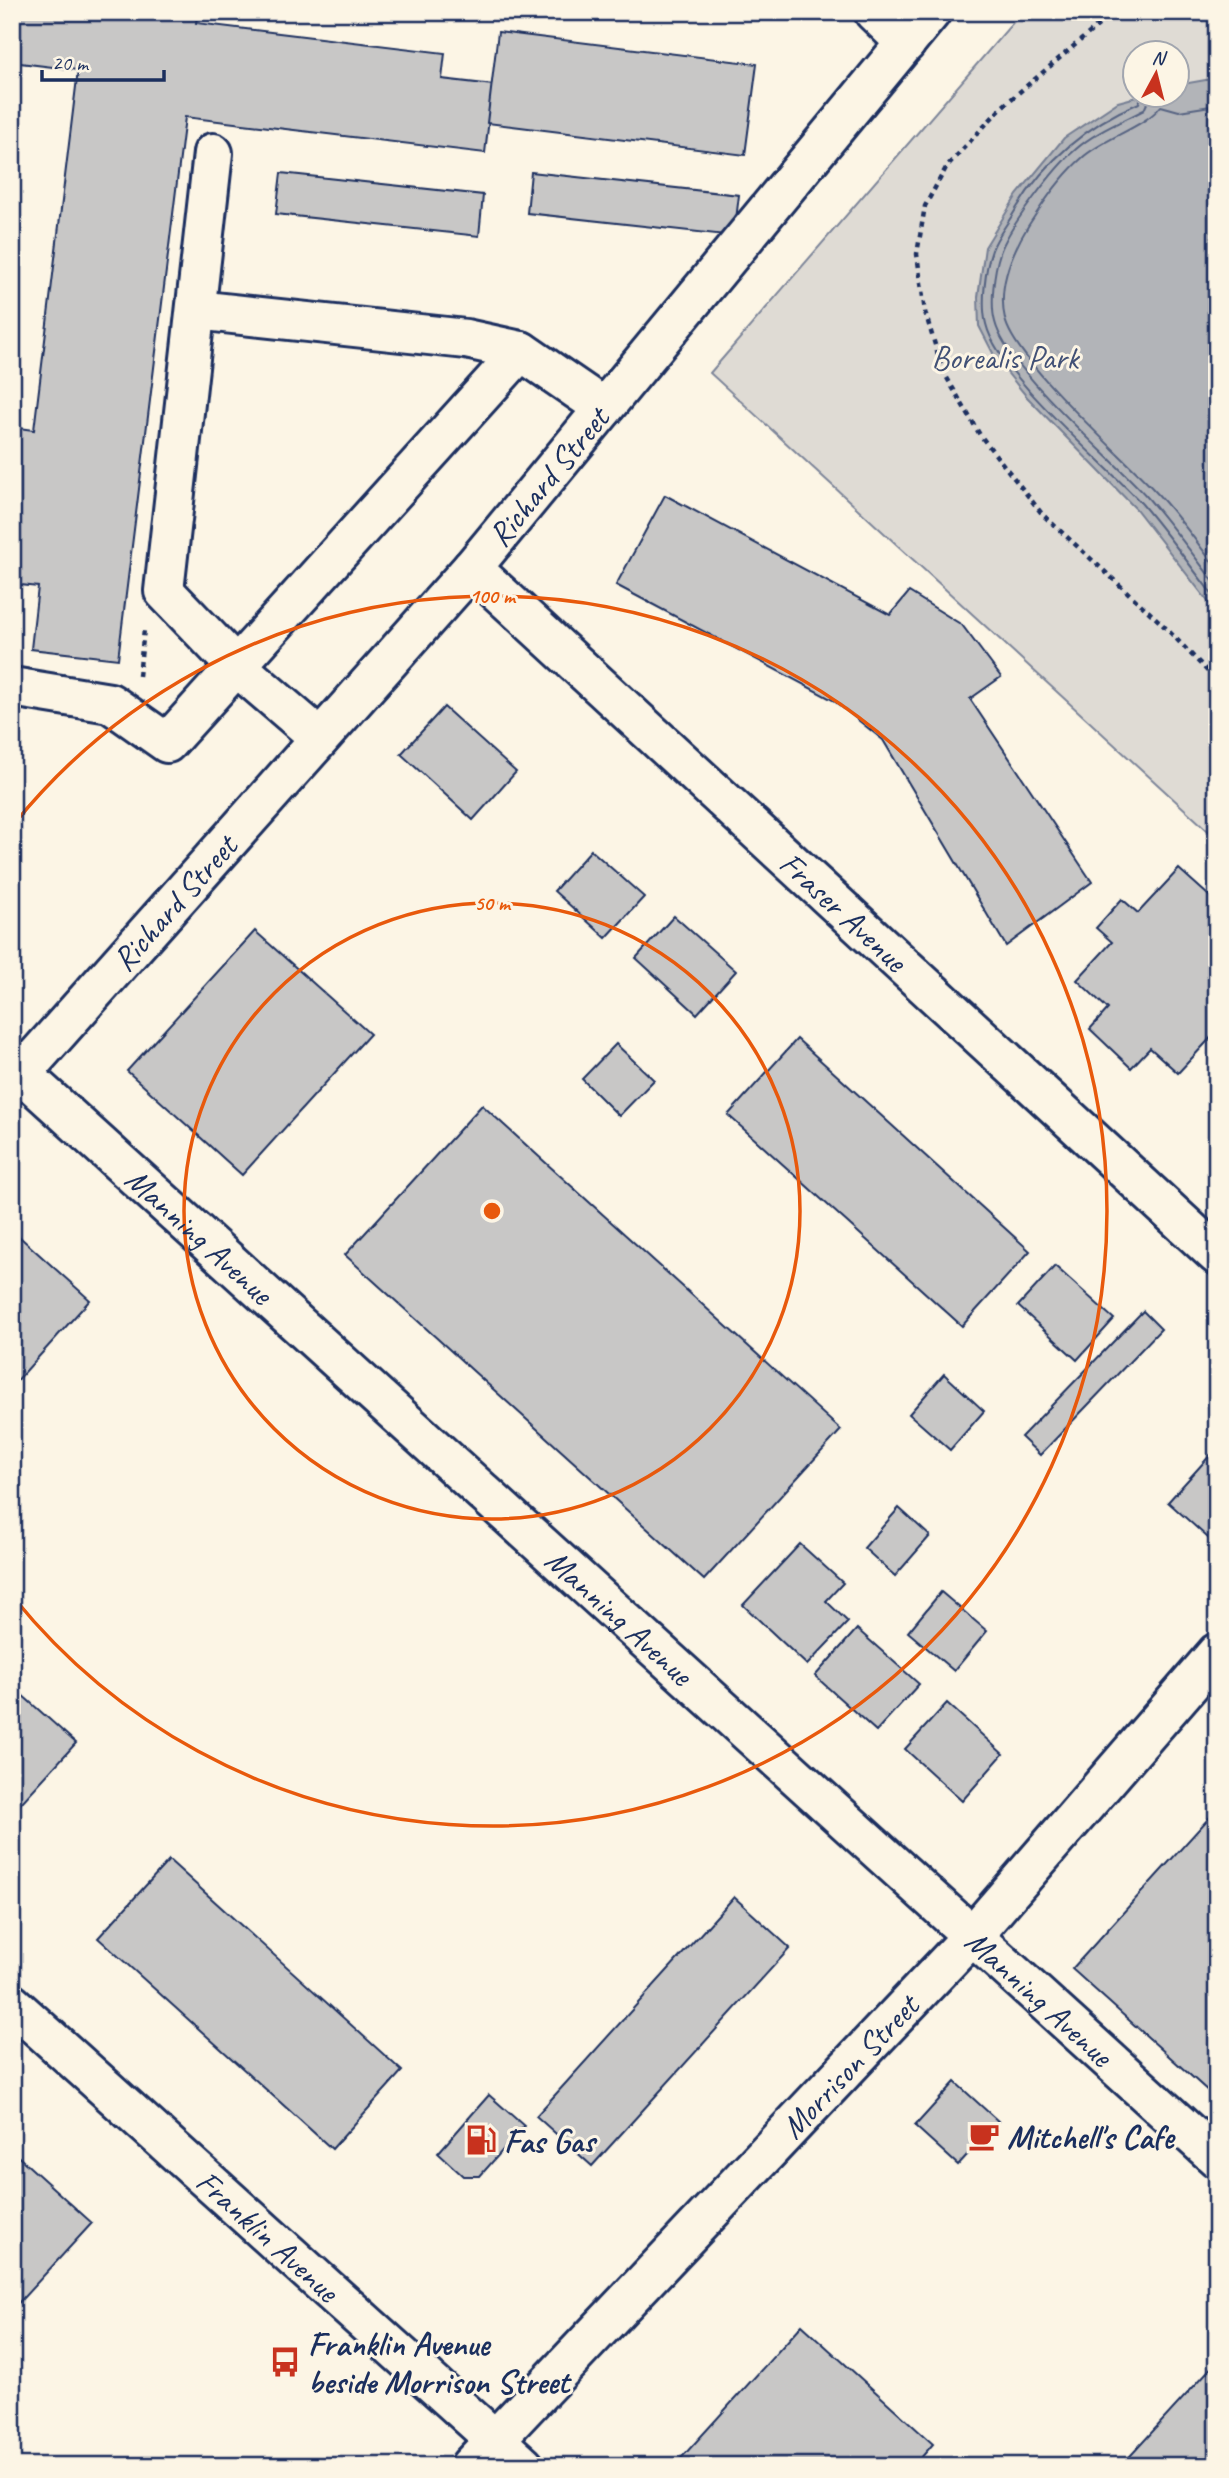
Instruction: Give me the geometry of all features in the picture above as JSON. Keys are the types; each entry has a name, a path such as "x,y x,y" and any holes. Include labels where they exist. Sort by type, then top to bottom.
{"street":[{"path":"874,12 906,43"},
{"name":"Richard Street","path":"17,1079 472,568 931,12"},
{"path":"213,153 164,591 235,665 320,738"},
{"path":"196,310 466,339 521,351 604,408"},
{"path":"12,687 110,703 167,743 521,351"},
{"name":"Fraser Avenue","path":"472,568 1217,1255"},
{"name":"Manning Avenue","path":"17,1079 1217,2158"},
{"name":"Morrison Street","path":"482,2452 972,1936 1217,1653"},
{"name":"Franklin Avenue","path":"12,2004 482,2452 524,2466"}],"path":[{"path":"1114,12 1003,106 947,166 925,205 917,254 925,312 943,371 981,435 1027,495 1043,515 1160,622 1217,681"}],"green space":[{"name":"Borealis Park","path":"1022,12 1217,12 1217,839 710,373"}],"water":[{"path":"1217,78 1217,613 1136,509 1027,397 996,359 979,326 978,297 985,247 1017,195 1064,138 1120,101 1120,108 1190,108 1190,83"}],"building":[{"path":"12,12 198,12 196,23 445,53 442,79 493,85 485,153 185,117 118,659 31,649 38,587 12,584 12,427 34,430 78,70 12,62"},
{"path":"498,32 757,64 745,155 487,123"},
{"path":"531,172 739,195 734,236 527,213"},
{"path":"281,173 483,195 479,236 276,214"},
{"path":"665,495 890,615 909,592 962,625 1001,677 970,699 1092,882 1006,946 883,740 833,700 616,585"},
{"path":"444,707 516,772 473,820 401,754"},
{"path":"591,850 644,897 606,938 554,891"},
{"path":"1179,869 1217,903 1217,1031 1178,1073 1150,1048 1131,1068 1090,1029 1108,1009 1077,980 1112,942 1096,928 1122,899 1138,913"},
{"path":"674,916 736,971 697,1014 636,958"},
{"path":"255,931 370,1034 242,1175 127,1071"},
{"path":"797,1039 1030,1251 962,1326 728,1115"},
{"path":"616,1044 654,1080 619,1116 582,1079"},
{"path":"482,1105 841,1430 704,1580 345,1255"},
{"path":"12,1230 90,1300 15,1383 12,1380"},
{"path":"1055,1266 1114,1319 1077,1360 1018,1306"},
{"path":"1143,1311 1161,1329 1040,1455 1021,1437"},
{"path":"944,1374 984,1411 950,1450 909,1414"},
{"path":"1213,1452 1217,1456 1217,1546 1168,1502"},
{"path":"899,1508 930,1536 895,1576 864,1548"},
{"path":"800,1544 843,1583 826,1601 848,1622 807,1665 743,1605"},
{"path":"941,1592 987,1631 954,1671 908,1632"},
{"path":"857,1629 919,1684 876,1731 815,1676"},
{"path":"12,1686 76,1743 12,1813"},
{"path":"947,1703 1003,1754 962,1801 905,1749"},
{"path":"1217,1809 1217,2083 1209,2092 1072,1969"},
{"path":"169,1860 402,2071 332,2149 98,1938"},
{"path":"734,1897 790,1948 592,2166 536,2116"},
{"path":"955,2082 998,2121 958,2165 915,2126"},
{"name":"Fas Gas","path":"489,2095 524,2126 480,2176 463,2176 438,2153"},
{"path":"12,2151 92,2223 12,2310"},
{"path":"802,2325 933,2444 914,2466 674,2466"},
{"path":"1217,2361 1217,2466 1121,2466"}],"place":[{"name":"Mitchell's Cafe","path":"984,2136"},
{"name":"Fas Gas","path":"481,2140"},
{"name":"Franklin Avenue beside Morrison Street","path":"285,2362"}]}
